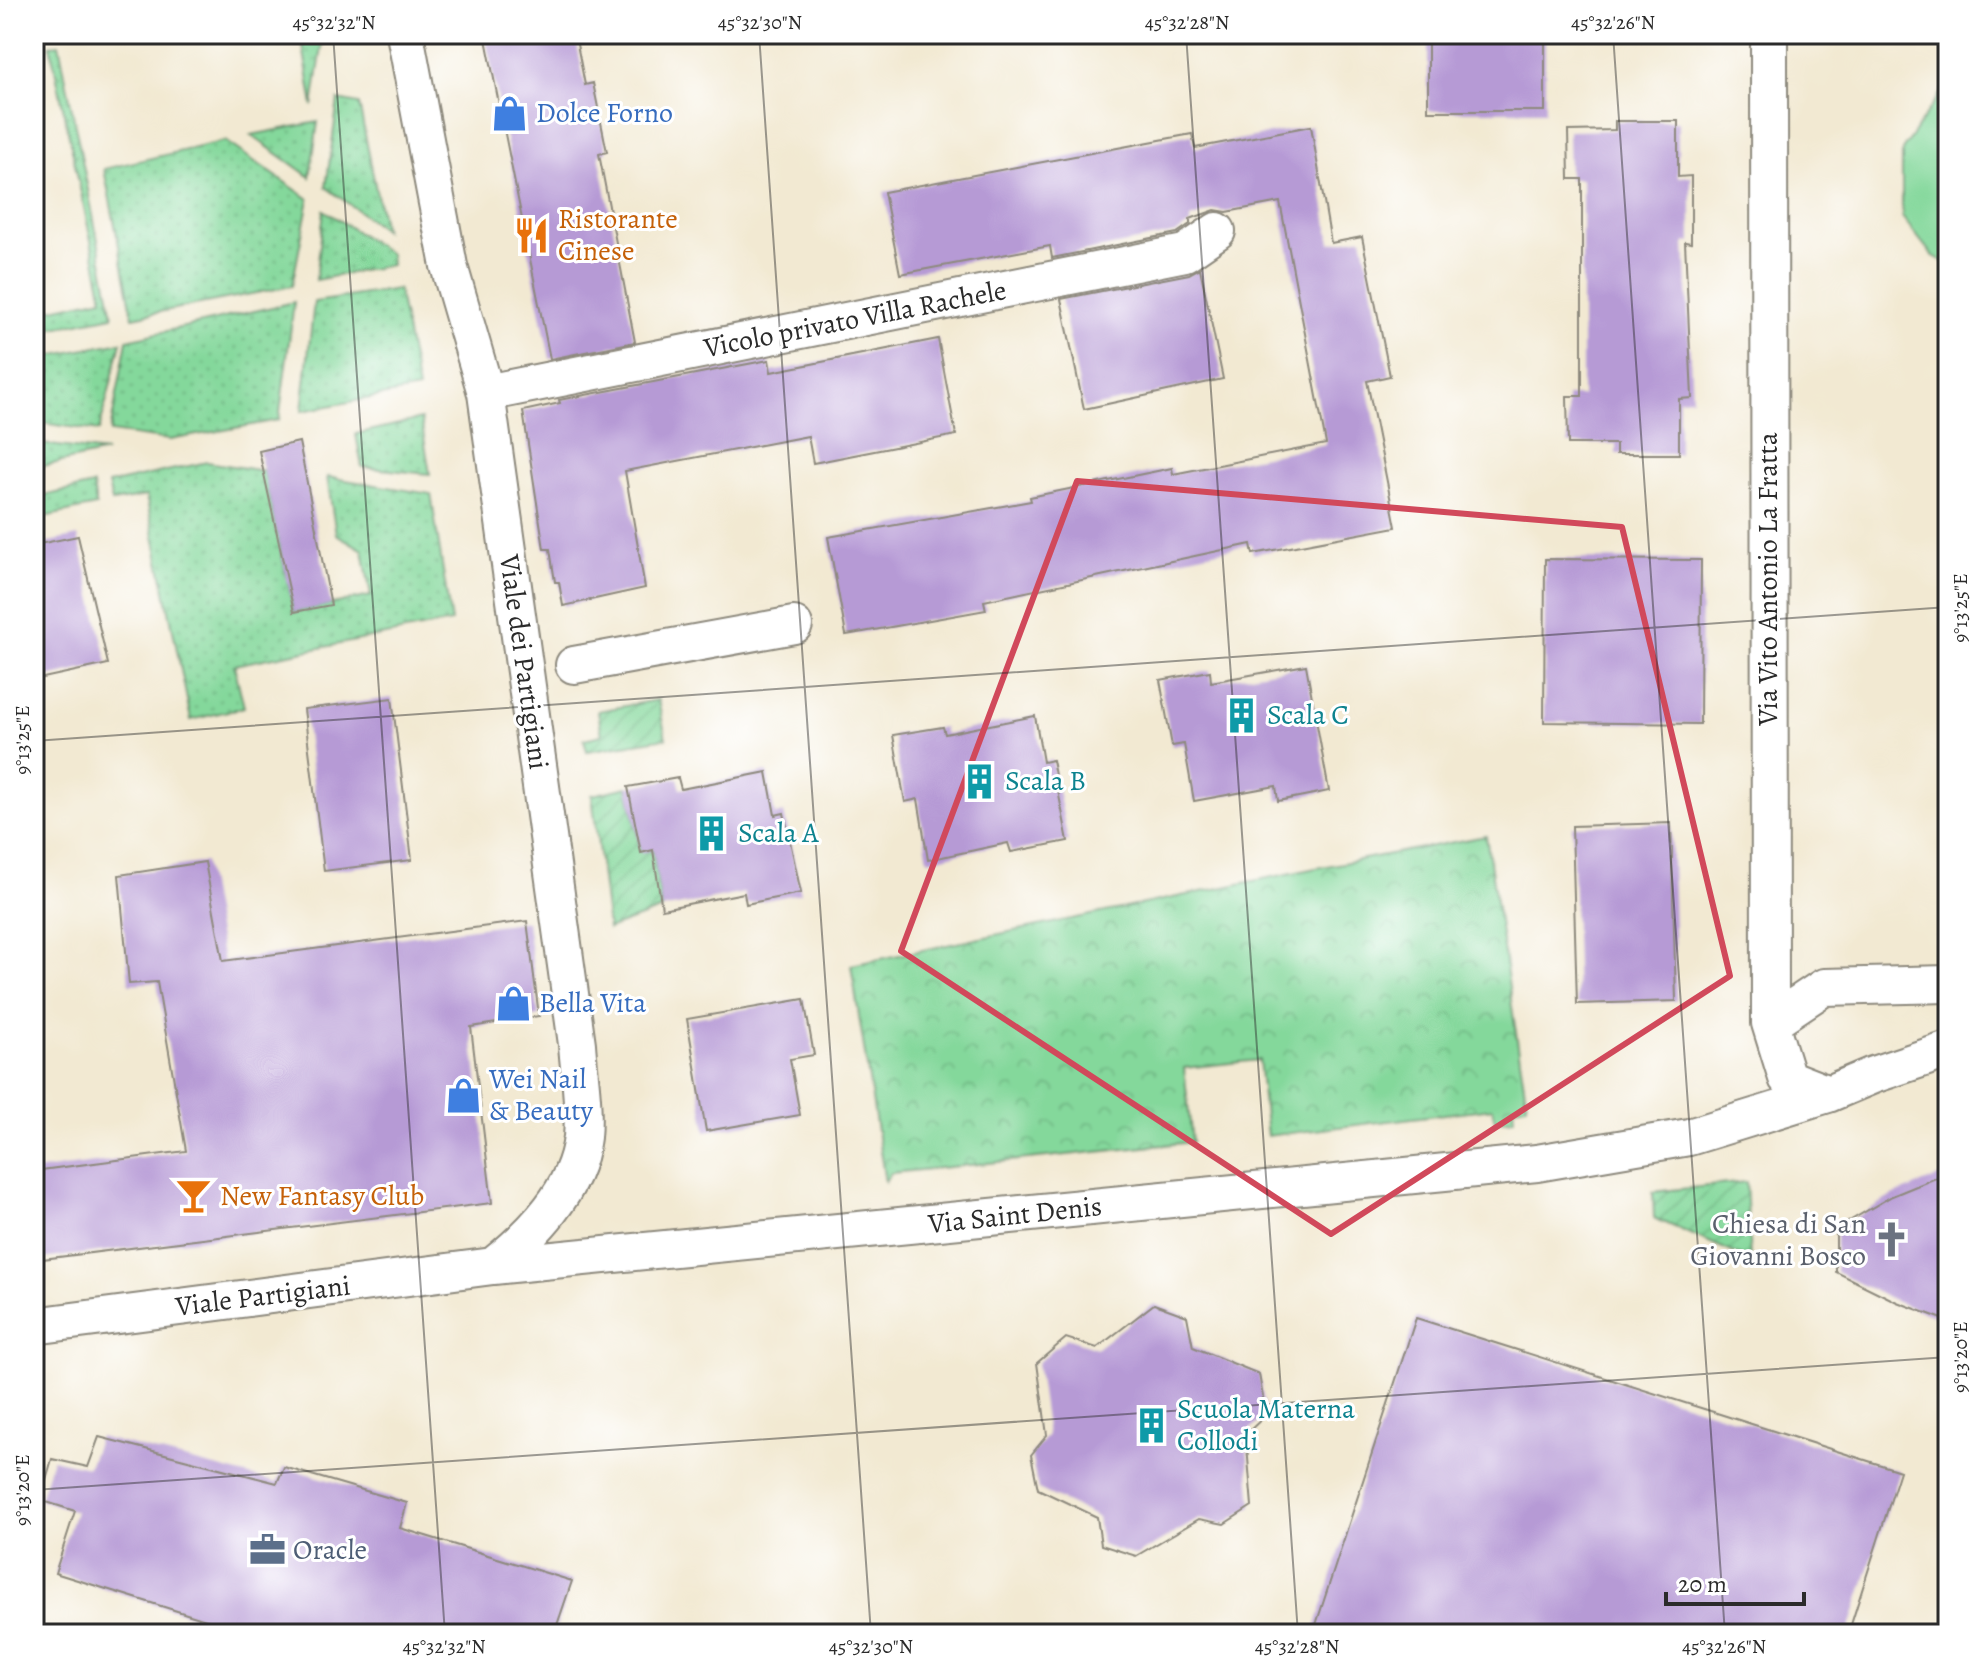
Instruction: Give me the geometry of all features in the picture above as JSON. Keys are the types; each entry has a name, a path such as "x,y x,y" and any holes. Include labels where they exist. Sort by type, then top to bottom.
{"street":[{"name":"Viale dei Partigiani","path":"405,34 449,266 486,393 577,1044 582,1135 576,1168 554,1206 515,1249 493,1266"},
{"name":"Via Vito Antonio La Fratta","path":"1769,34 1770,1023 1787,1078 1828,1094"},
{"name":"Vicolo privato Villa Rachele","path":"486,393 1185,253 1217,231"},
{"path":"574,665 794,625"},
{"path":"1770,1023 1824,987 1948,984"},
{"name":"Via Saint Denis","path":"493,1266 1537,1163 1689,1137 1828,1094 1948,1050"},
{"name":"Viale Partigiani","path":"34,1326 493,1266"}],"highlighted area":[{"path":"1077,481 1622,527 1730,976 1331,1234 901,951"}],"green space":[{"path":"301,34 324,34 313,106"},
{"path":"59,44 113,316 34,332 34,313 103,298 50,45"},
{"path":"1948,82 1948,264 1932,255 1902,217 1902,150"},
{"path":"338,100 359,104 384,230 326,187"},
{"path":"318,122 310,177 251,135"},
{"path":"225,141 309,199 292,286 133,317 104,169"},
{"path":"324,210 390,254 391,265 316,280"},
{"path":"398,289 418,389 302,411 314,302"},
{"path":"294,302 279,420 170,440 110,432 127,340"},
{"path":"121,342 99,431 34,422 34,359"},
{"path":"421,419 430,474 362,467 356,434"},
{"path":"34,443 106,452 34,468"},
{"path":"207,462 264,471 294,612 371,596 363,550 336,534 327,477 431,494 451,622 234,665 244,707 191,720 146,496 112,502 108,484"},
{"path":"93,485 96,506 34,519 34,498"},
{"path":"658,700 666,738 587,751 584,739 602,735 598,711"},
{"path":"628,787 641,852 653,850 662,909 608,929 592,795"},
{"path":"1486,836 1527,1105 1513,1107 1514,1119 1495,1120 1493,1108 1267,1136 1259,1060 1184,1068 1192,1142 891,1173 885,1182 851,965 1316,868"},
{"path":"1746,1182 1750,1260 1654,1218 1653,1192"}],"building":[{"path":"485,34 575,34 585,85 593,83 607,152 599,154 635,342 550,359"},
{"path":"1428,34 1545,34 1545,111 1428,111"},
{"path":"1615,121 1678,121 1678,177 1691,176 1691,243 1685,242 1692,398 1679,399 1679,454 1616,454 1616,444 1568,444 1567,396 1582,396 1582,179 1569,179 1568,131 1615,130"},
{"path":"1311,126 1331,243 1362,237 1390,376 1367,381 1396,527 1253,554 1251,544 984,601 986,610 846,635 828,537 1031,501 1030,497 1172,468 1173,474 1326,444 1280,202 1227,212 1215,210 1190,219 1190,224 1177,233 1052,258 1050,246 900,274 884,192 1192,134 1195,148"},
{"path":"1200,268 1223,379 1084,409 1061,299 1189,274"},
{"path":"938,339 956,435 813,463 808,436 625,471 645,588 563,606 559,582 555,582 550,549 544,549 523,411 560,403 559,400 769,360 771,372"},
{"path":"299,442 331,605 294,612 259,451"},
{"path":"78,536 108,664 34,680 34,545"},
{"path":"1545,559 1701,560 1700,724 1544,722"},
{"name":"Scala C","path":"1306,665 1329,791 1278,801 1276,786 1194,801 1184,744 1172,746 1160,680 1210,671 1211,682"},
{"path":"392,698 412,860 324,871 304,709"},
{"name":"Scala B","path":"1035,716 1043,762 1052,760 1068,841 1011,852 1008,843 928,860 918,799 905,802 893,735 943,727 945,734"},
{"name":"Scala A","path":"767,772 775,815 784,813 801,893 746,904 744,893 662,909 653,850 641,853 628,787 678,778 681,789"},
{"path":"1671,823 1676,1001 1577,1004 1572,826"},
{"path":"205,862 223,961 527,921 539,1016 471,1027 492,1203 34,1260 34,1171 186,1151 157,982 129,984 119,875"},
{"path":"804,999 814,1055 790,1059 800,1115 706,1131 687,1019"},
{"name":"Chiesa di San Giovanni Bosco","path":"1948,1173 1948,1321 1897,1302 1836,1272 1836,1229 1892,1196"},
{"name":"Scuola Materna Collodi","path":"1154,1304 1187,1316 1193,1347 1259,1374 1266,1415 1246,1434 1252,1506 1224,1524 1199,1519 1136,1556 1101,1545 1097,1517 1038,1489 1031,1455 1047,1435 1037,1363 1066,1338 1097,1348"},
{"path":"1416,1318 1900,1471 1848,1634 1313,1634"},
{"name":"Oracle","path":"99,1437 277,1483 284,1467 407,1503 400,1528 572,1581 554,1634 251,1634 55,1573 75,1511 40,1500 52,1459 88,1467"}],"place":[{"name":"Dolce Forno","path":"510,113"},
{"name":"Ristorante Cinese","path":"532,235"},
{"name":"Scala C","path":"1241,715"},
{"name":"Scala B","path":"979,781"},
{"name":"Scala A","path":"712,833"},
{"name":"Bella Vita","path":"513,1003"},
{"name":"Wei Nail & Beauty","path":"463,1095"},
{"name":"New Fantasy Club","path":"194,1196"},
{"name":"Chiesa di San Giovanni Bosco","path":"1892,1240"},
{"name":"Scuola Materna Collodi","path":"1151,1425"},
{"name":"Oracle","path":"267,1550"}]}
